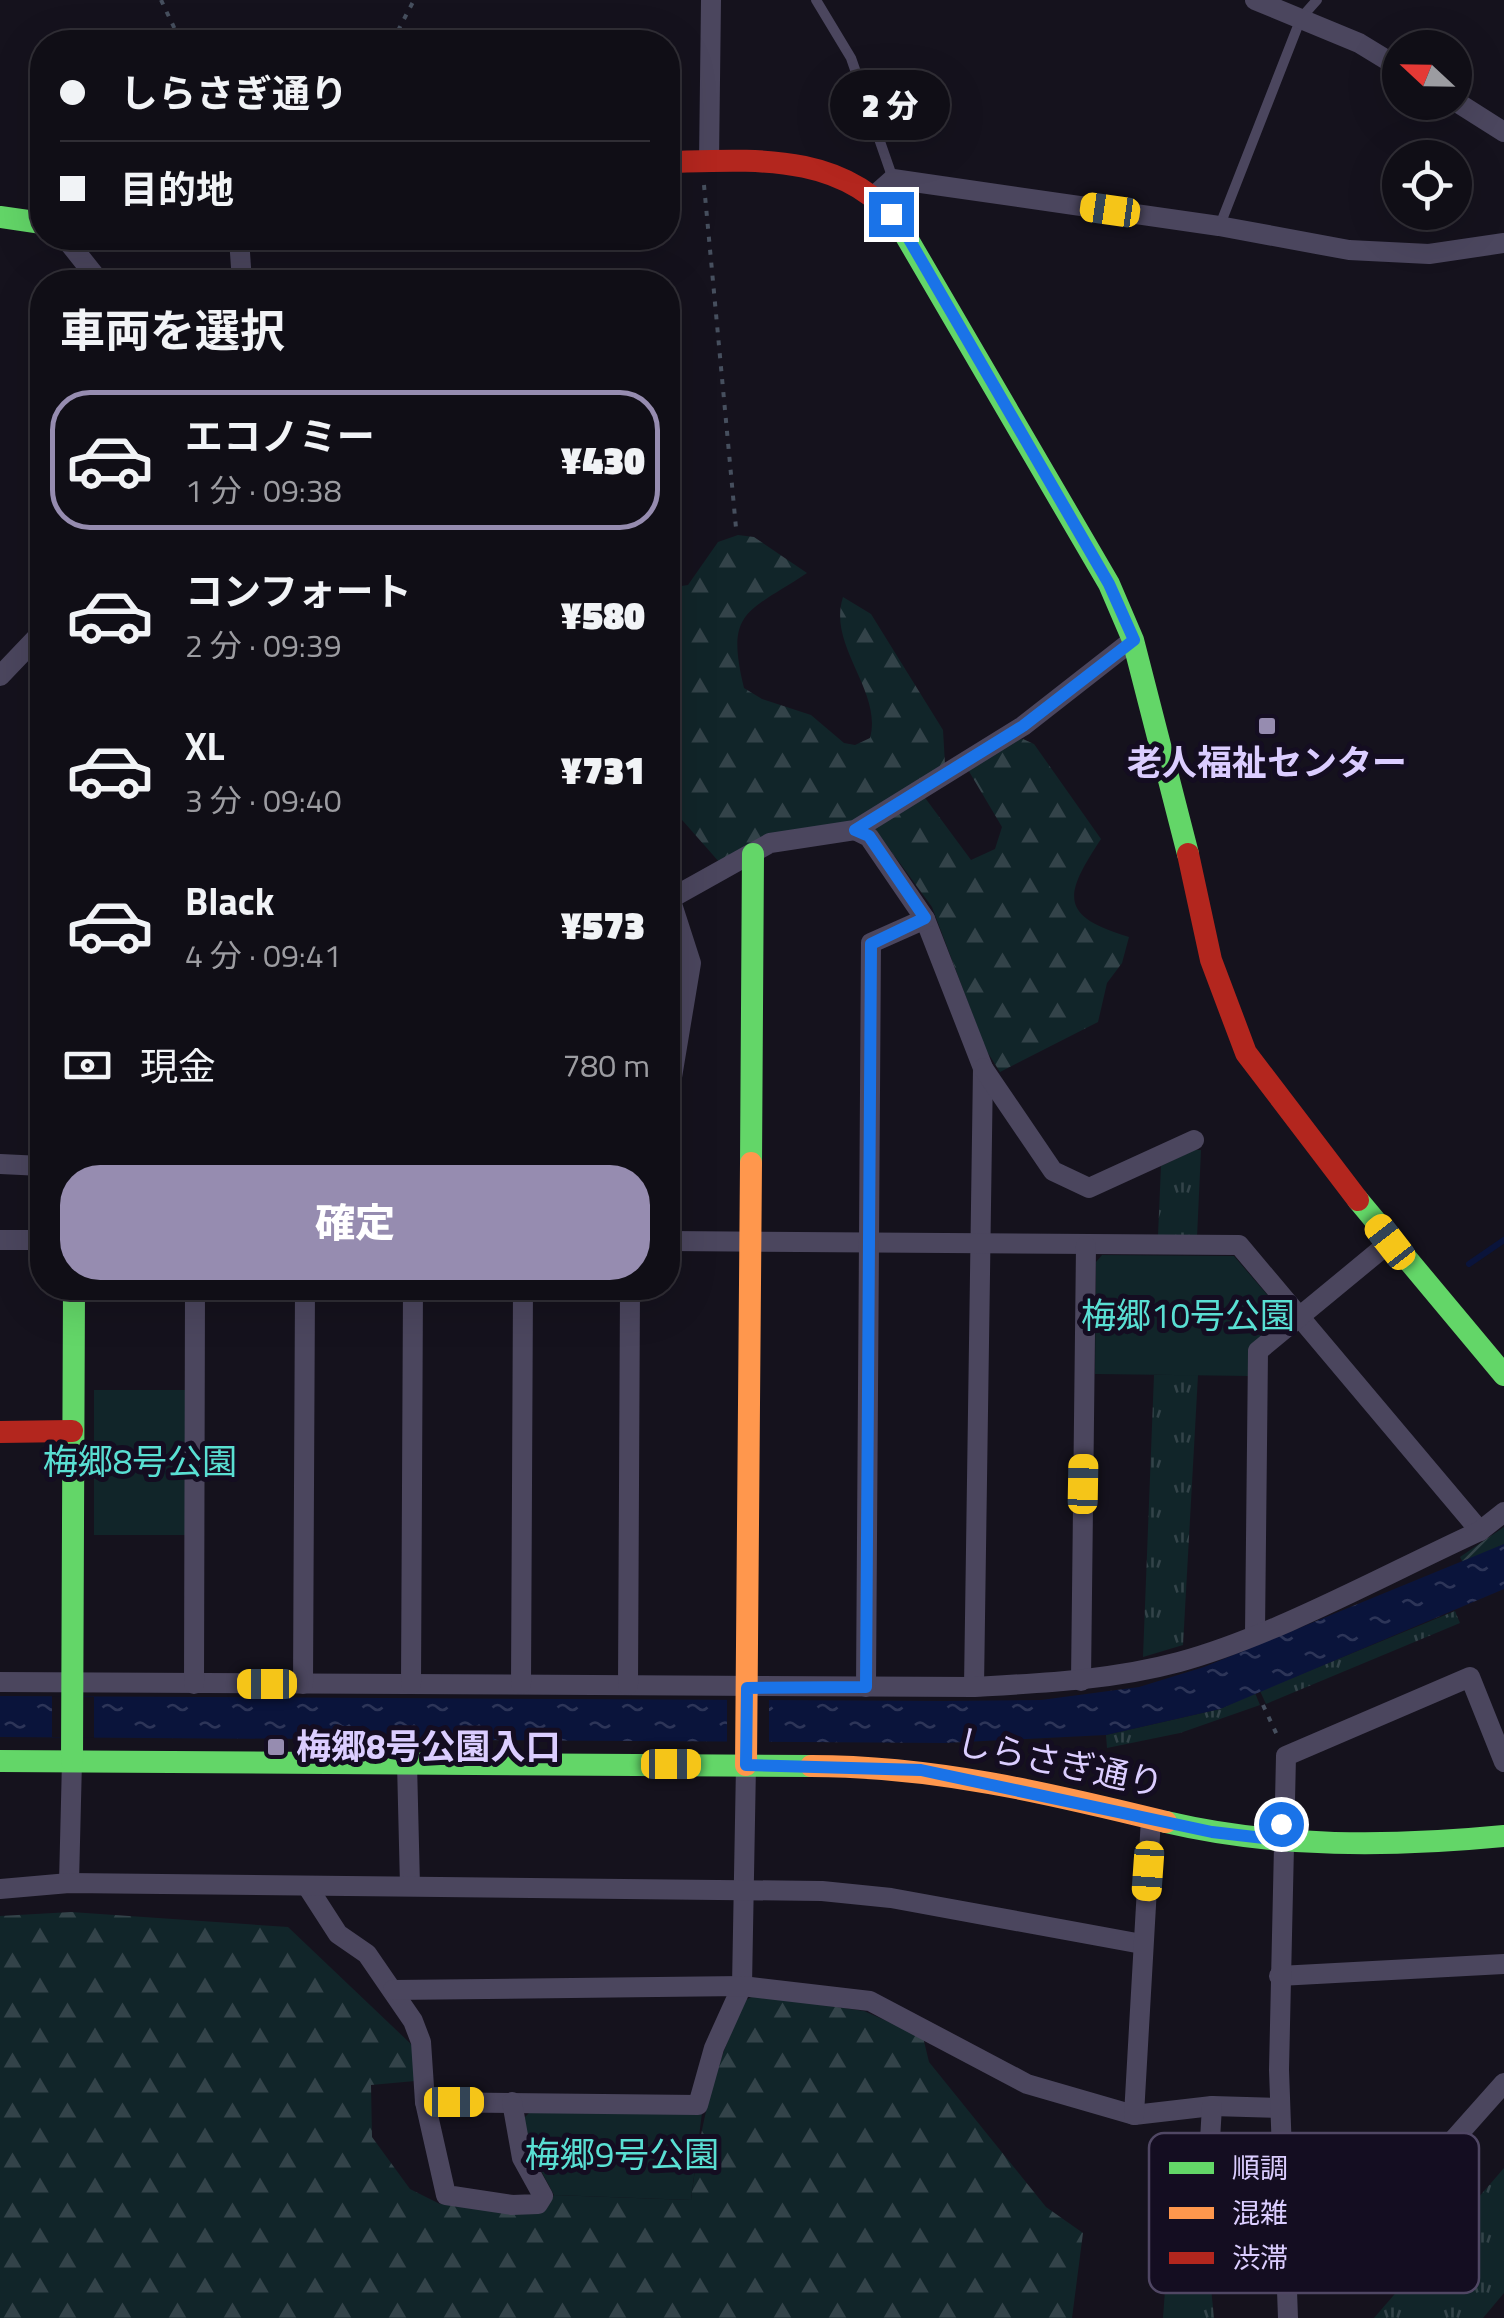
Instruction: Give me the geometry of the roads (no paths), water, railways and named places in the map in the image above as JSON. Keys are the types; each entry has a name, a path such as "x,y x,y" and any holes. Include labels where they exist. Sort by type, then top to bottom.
{"street":[{"path":"709,161 711,0"},
{"path":"1255,0 1359,43 1382,57"},
{"path":"1472,112 1504,132"},
{"path":"680,162 801,166 824,171 875,196 906,234 1109,584 1134,640 1172,779 1211,960 1231,1024 1263,1080 1390,1242 1504,1375"},
{"path":"875,196 893,179 1220,226 1349,250 1429,254 1504,244"},
{"path":"0,216 30,221"},
{"path":"75,250 90,270"},
{"path":"680,894 770,842 855,830 1023,726 1134,640"},
{"path":"0,676 30,645"},
{"path":"855,830 869,836 925,918 983,1068 1053,1171 1089,1188 1194,1140"},
{"path":"425,2102 698,2105 714,2048 742,1986 752,1242 752,854"},
{"path":"866,1687 871,944 925,918"},
{"path":"680,932 691,963 680,1029"},
{"path":"974,1687 983,1068"},
{"path":"0,1164 30,1165"},
{"path":"0,1240 30,1240"},
{"path":"680,1241 1238,1245 1480,1531"},
{"path":"1255,1633 1258,1350 1390,1242"},
{"path":"1080,1681 1086,1246"},
{"path":"69,1882 74,1300"},
{"path":"194,1684 195,1300"},
{"path":"304,1684 305,1300"},
{"path":"410,1684 413,1300"},
{"path":"520,1684 522,1300"},
{"path":"628,1685 630,1300"},
{"path":"0,1432 72,1431"},
{"path":"0,1682 72,1690 194,1684 520,1684 628,1685 747,1693 1080,1681 1180,1661 1255,1633 1480,1531 1504,1512"},
{"path":"1281,2133 1280,1840 1286,1756 1470,1677 1504,1762"},
{"name":"しらさぎ通り","path":"0,1761 72,1751 408,1763 747,1754 921,1770 1151,1818 1280,1840 1374,1844 1504,1836"},
{"path":"408,1763 410,1886"},
{"path":"1134,2115 1151,1818"},
{"path":"0,1889 69,1882 822,1891 891,1898 1142,1944"},
{"path":"307,1886 338,1934 367,1954 422,2042 425,2102 446,2196 512,2205 538,2204 543,2196 522,2158 512,2102"},
{"path":"1279,1976 1504,1964"},
{"path":"393,1990 742,1986 870,2001 1028,2084 1134,2115 1212,2106 1280,2108"},
{"path":"1459,2133 1504,2082"},
{"path":"1210,2133 1212,2106"},
{"path":"1287,2293 1288,2318"}],"lane":[{"path":"816,0 852,58 893,179"},
{"path":"1220,226 1301,18 1316,0"}],"water":[{"path":"1504,1544 1504,1589 1220,1709 1106,1735 945,1743 0,1737 0,1696 1041,1700 1139,1687 1204,1667"}],"waterway":[{"path":"1469,1264 1504,1240"}],"place":[{"name":"老人福祉センター","path":"1267,726"},
{"name":"梅郷8号公園入口","path":"276,1747"}],"park label":[{"name":"梅郷10号公園","path":"1188,1316"},
{"name":"梅郷8号公園","path":"140,1462"},
{"name":"梅郷9号公園","path":"622,2155"}]}
